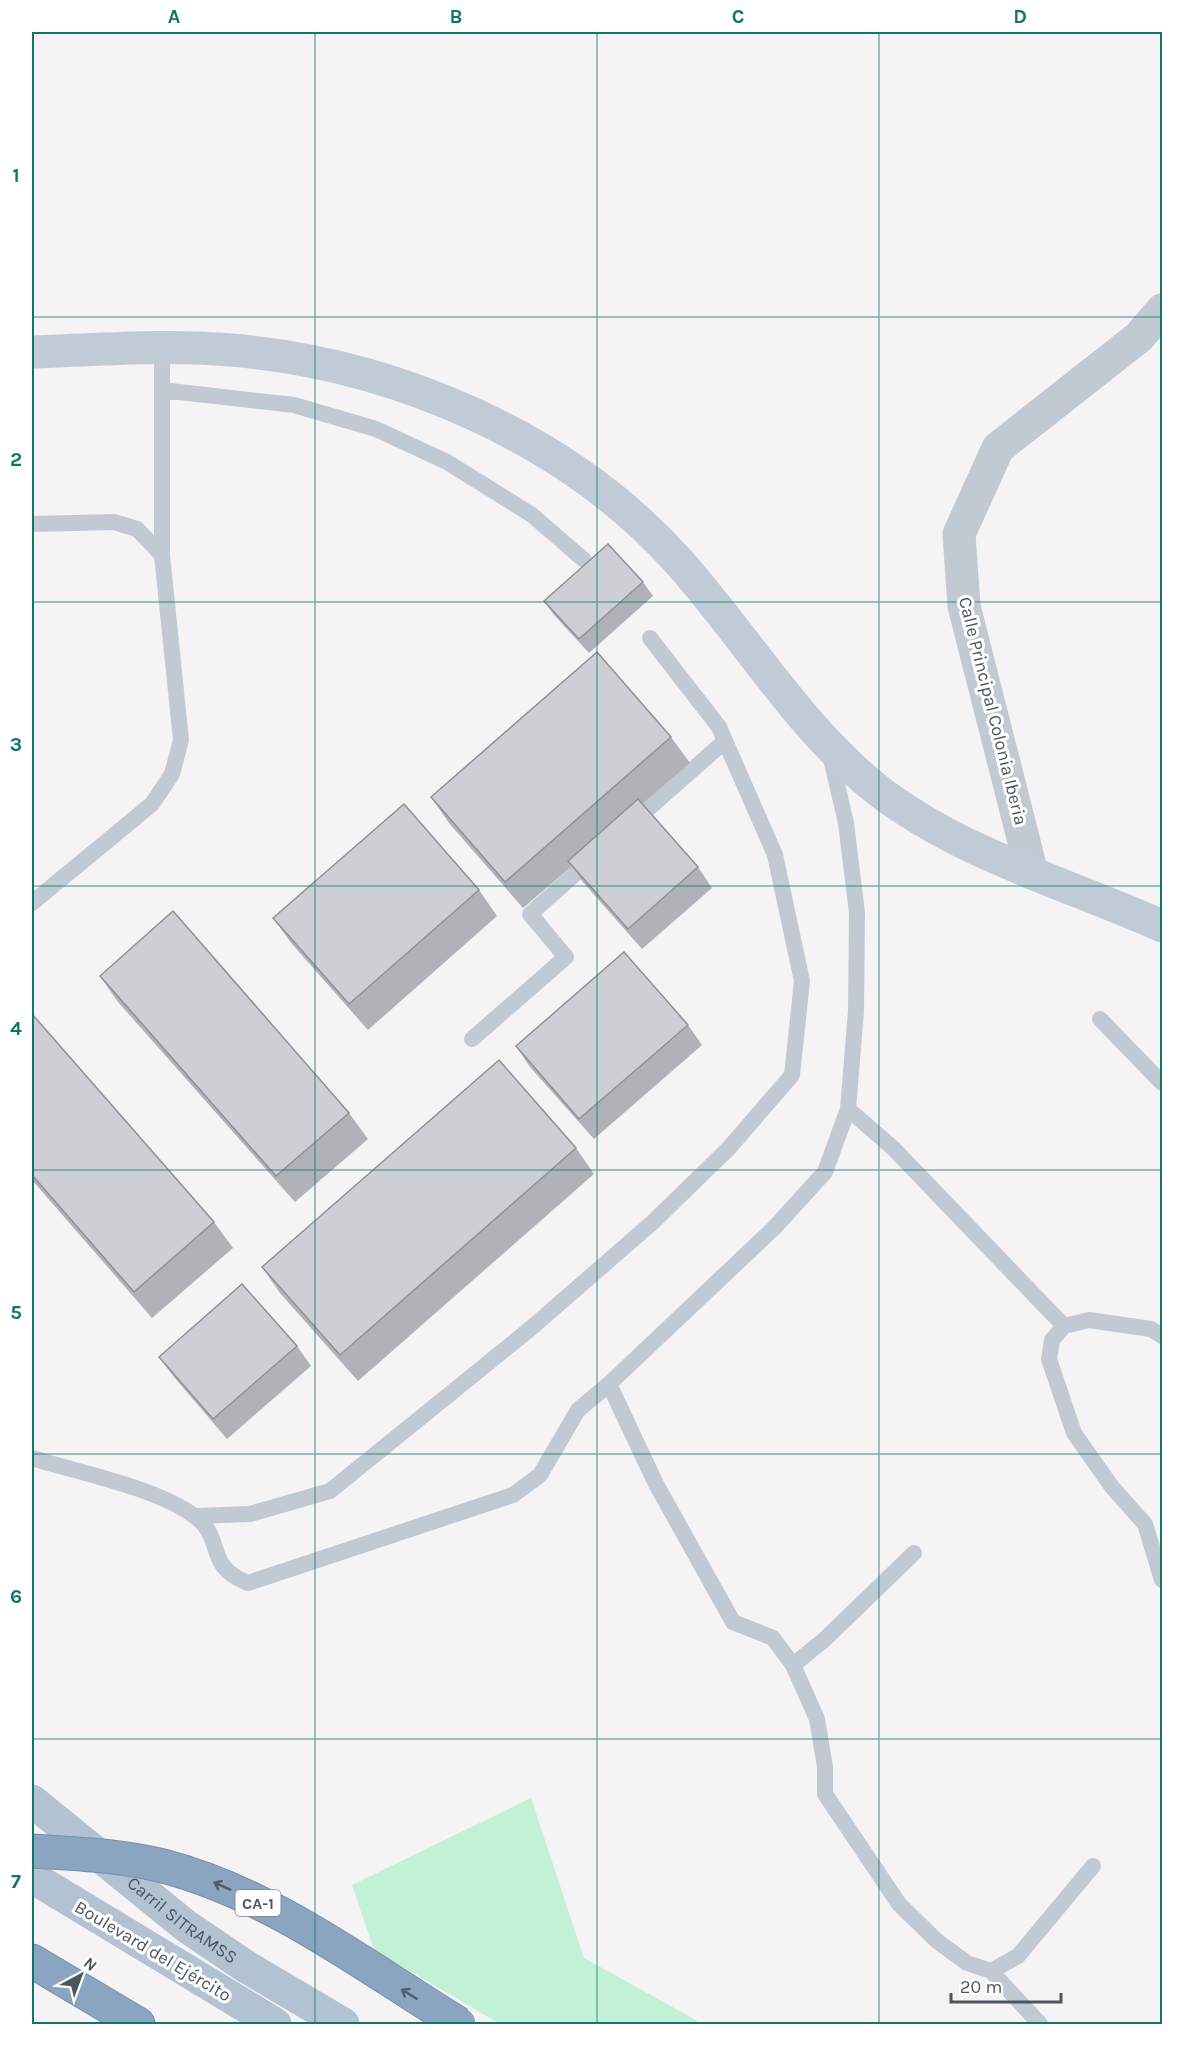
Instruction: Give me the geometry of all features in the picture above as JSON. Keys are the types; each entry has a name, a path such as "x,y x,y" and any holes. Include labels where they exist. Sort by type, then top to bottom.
{"highway":[{"name":"CA-1","path":"32,1851 117,1857 162,1866 214,1882 281,1914 459,2025"},
{"path":"32,1962 138,2025"}],"main road":[{"name":"Carril SITRAMSS","path":"32,1801 186,1926 245,1966 343,2025"},
{"name":"Boulevard del Ejército","path":"32,1877 275,2025"}],"street":[{"name":"Calle Principal Colonia Iberia","path":"1032,873 964,606 959,534 998,448 1139,336 1162,310"},
{"path":"32,352 230,350 308,360 414,388 522,439 576,471 627,512 678,561 793,708 829,748 877,789 918,818 973,848 1162,926"}],"lane":[{"path":"32,903 152,804 172,774 181,740 162,555 162,349"},
{"path":"162,390 294,405 376,429 447,462 495,491 532,515 584,560"},
{"path":"32,524 114,522 137,529 162,555"},
{"path":"195,1515 249,1514 330,1491 530,1329 653,1222 729,1148 792,1075 802,981 775,855 719,727 650,638"},
{"path":"618,835 725,741"},
{"path":"32,1458 166,1499 195,1515 210,1531 221,1566 232,1577 248,1583 513,1495 540,1475 578,1410 609,1384 774,1228 825,1172 848,1109 856,1011 857,913 846,823 829,748"},
{"path":"472,1039 566,957 530,914 601,851"},
{"path":"1100,1019 1162,1083"},
{"path":"848,1109 893,1148 1064,1326"},
{"path":"1162,1336 1151,1329 1117,1322 1089,1320 1064,1326 1052,1340 1049,1359 1074,1433 1112,1487 1145,1524 1162,1580"},
{"path":"609,1384 656,1484 733,1622 773,1638 793,1665 817,1719 825,1767 825,1794 899,1904 937,1941 960,1957 991,1971 1040,2025"},
{"path":"793,1665 824,1640 914,1554"},
{"path":"991,1971 1018,1956 1093,1866"}],"green space":[{"path":"531,1798 584,1958 703,2024 500,2024 374,1950 352,1885"}],"building":[{"path":"608,544 643,582 579,639 544,601"},
{"path":"597,652 671,737 505,882 431,797"},
{"path":"638,799 698,867 628,929 568,861"},
{"path":"404,804 479,890 349,1004 273,918"},
{"path":"173,911 349,1113 276,1176 100,976"},
{"path":"624,952 688,1025 579,1119 516,1046"},
{"path":"32,1014 214,1222 134,1292 32,1175"},
{"path":"499,1060 576,1148 340,1355 262,1267"},
{"path":"242,1284 297,1346 213,1419 159,1357"}]}
